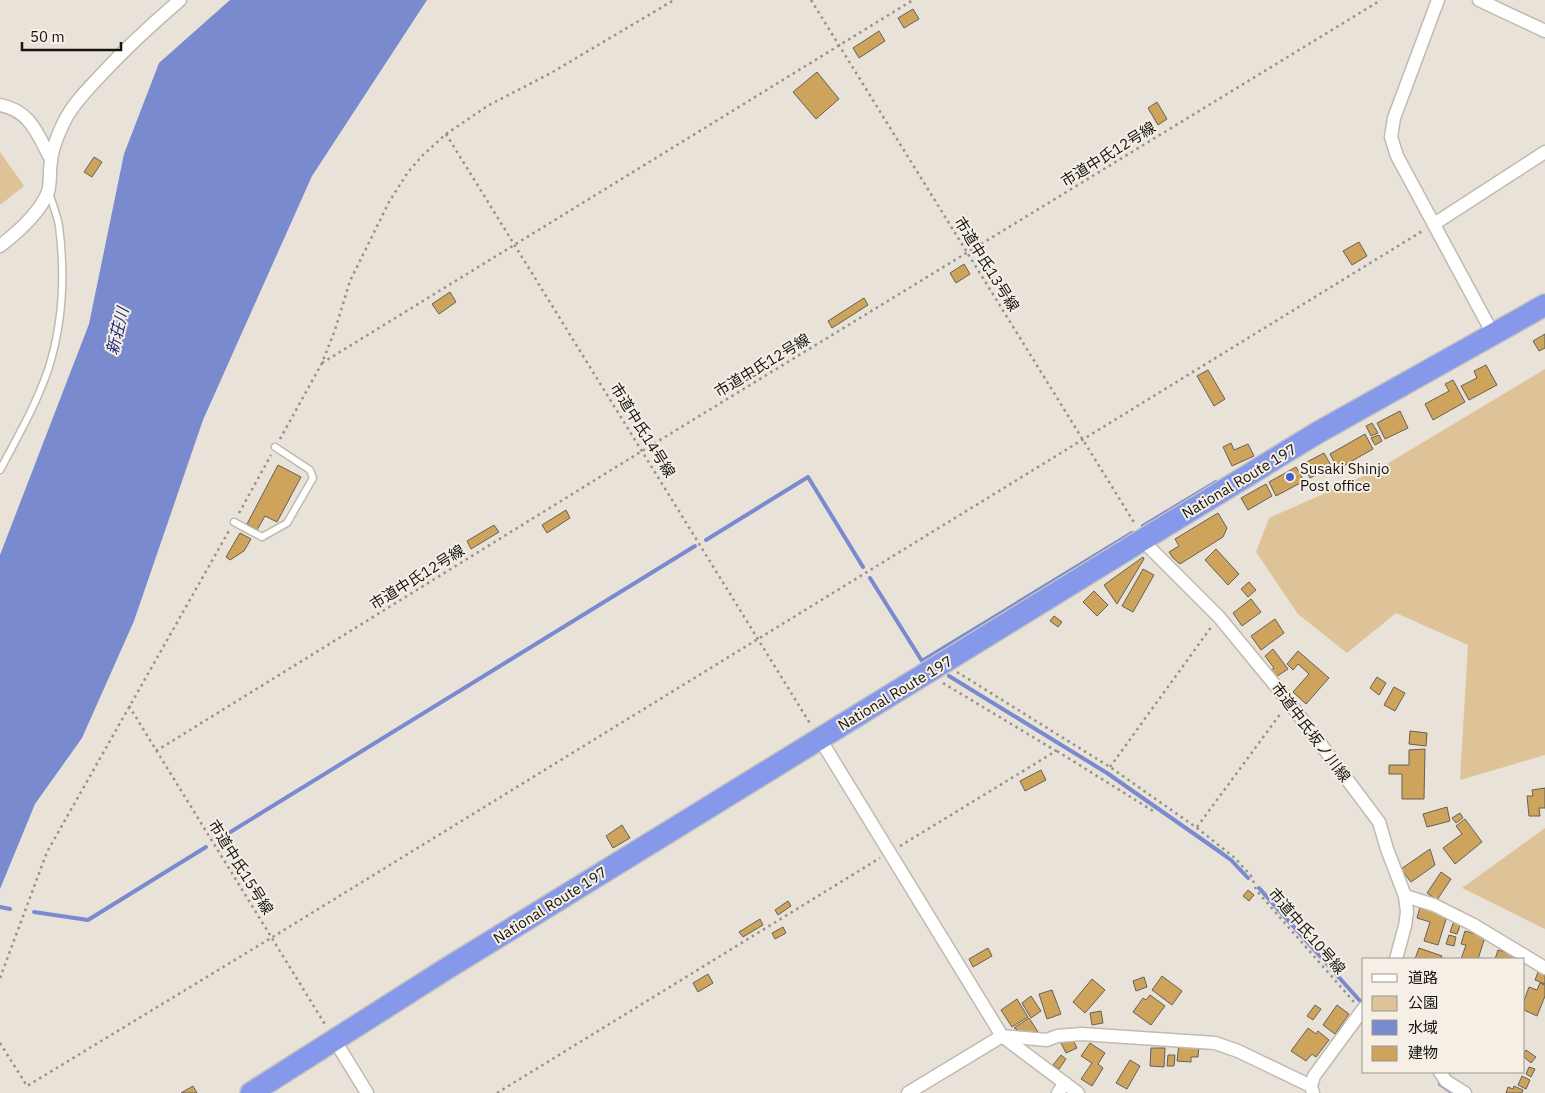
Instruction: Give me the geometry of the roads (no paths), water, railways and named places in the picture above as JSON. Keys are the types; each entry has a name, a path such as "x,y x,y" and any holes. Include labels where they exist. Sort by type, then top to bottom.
{"highway":[{"name":"National Route 197","path":"251,1093 334,1039 1317,433 1545,305"}],"street":[{"path":"0,246 30,219 48,191 51,159 66,118 83,95 128,48 180,0"},
{"path":"1438,0 1394,118 1391,137 1398,156 1494,334"},
{"path":"1479,0 1545,31"},
{"path":"0,105 18,110 29,119 51,159"},
{"path":"1434,224 1545,152"},
{"name":"市道中氏坂ノ川線","path":"1144,539 1149,547 1219,617 1289,702 1379,822 1405,896 1407,912 1396,958"},
{"path":"820,739 1002,1036 1062,1088 1078,1093"},
{"path":"1405,896 1434,905 1472,924 1545,968"},
{"path":"908,1093 1002,1036 1047,1040 1057,1036 1082,1034 1147,1040 1167,1039 1215,1043 1238,1051 1312,1090 1314,1076 1362,1010"},
{"path":"334,1039 367,1093"},
{"path":"1441,1073 1446,1081 1466,1093"}],"lane":[{"path":"0,470 29,415 48,370 56,339 62,304 61,248 58,224 48,191"},
{"path":"234,522 262,537 286,523 313,478 310,470 275,447"}],"water":[{"name":"新荘川","path":"230,0 427,0 312,176 203,420 134,621 82,738 35,804 0,889 0,555 89,324 124,154 159,63"}],"waterway":[{"path":"706,540 808,477 863,567"},
{"path":"1143,526 1216,482"},
{"path":"870,578 922,661 1132,533"},
{"path":"219,839 695,546"},
{"path":"949,676 1107,773 1231,860 1248,878"},
{"path":"34,912 88,920 206,847"},
{"path":"1259,888 1361,1002"},
{"path":"0,907 10,909"},
{"path":"1440,1084 1453,1093"}],"place":[{"name":"Susaki Shinjo Post office","path":"1290,477"}]}
